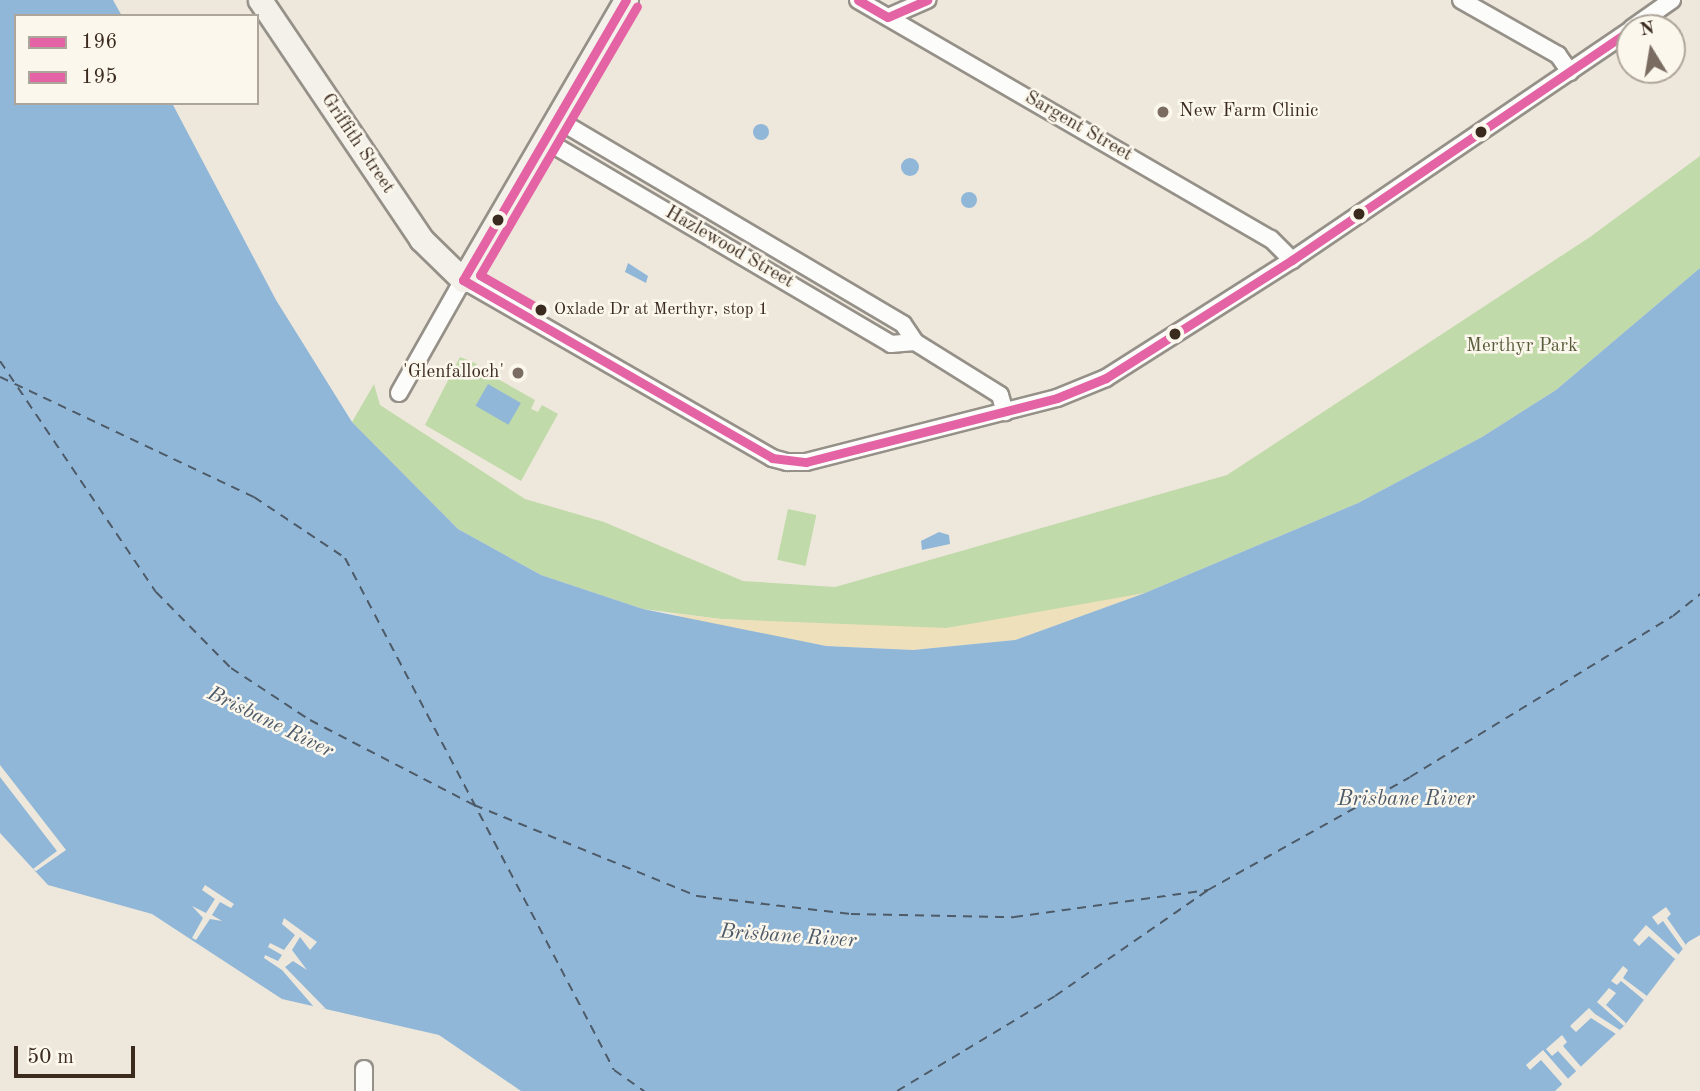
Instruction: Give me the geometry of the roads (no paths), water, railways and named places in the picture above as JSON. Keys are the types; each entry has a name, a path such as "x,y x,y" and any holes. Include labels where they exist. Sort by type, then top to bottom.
{"street":[{"name":"Griffith Street","path":"260,0 421,239 463,280"},
{"path":"399,393 626,0"},
{"name":"Sargent Street","path":"858,0 1271,239 1292,260"},
{"path":"888,17 927,0"},
{"path":"1461,0 1558,55 1570,72"},
{"path":"1652,14 1672,0"},
{"path":"463,280 772,458 787,462 806,462 1074,393 1106,378 1292,260 1616,40"},
{"name":"Hazlewood Street","path":"558,120 903,324 915,342 1000,395 1005,412"},
{"name":"Hazlewood Street","path":"545,140 891,344 915,342"},
{"path":"363,1069 364,1091"}],"water":[{"name":"Brisbane River","path":"0,0 113,0 121,14 14,14 14,105 173,105 276,300 352,422 458,529 541,575 643,609 826,646 913,650 1015,640 1145,593 1358,503 1482,437 1556,390 1700,268 1700,935 1688,942 1624,1026 1555,1091 521,1091 439,1035 282,999 152,914 48,885 0,833"},
{"path":"761,124 767,126 767,138 761,140 755,138 753,132 755,126"},
{"path":"910,158 916,161 919,167 916,173 910,176 904,173 901,167 904,161"},
{"path":"966,192 972,192 977,200 975,206 966,208 961,203 961,197"},
{"path":"628,263 648,276 646,283 625,272"},
{"path":"488,384 521,403 508,425 476,406"},
{"path":"939,532 949,535 950,544 922,550 921,541"}],"place":[{"name":"New Farm Clinic","path":"1163,112"},
{"name":"Oxlade Dr at Merthyr, stop 1","path":"541,310"},
{"name":"'Glenfalloch'","path":"518,373"}],"park label":[{"name":"Merthyr Park","path":"1522,347"}]}
